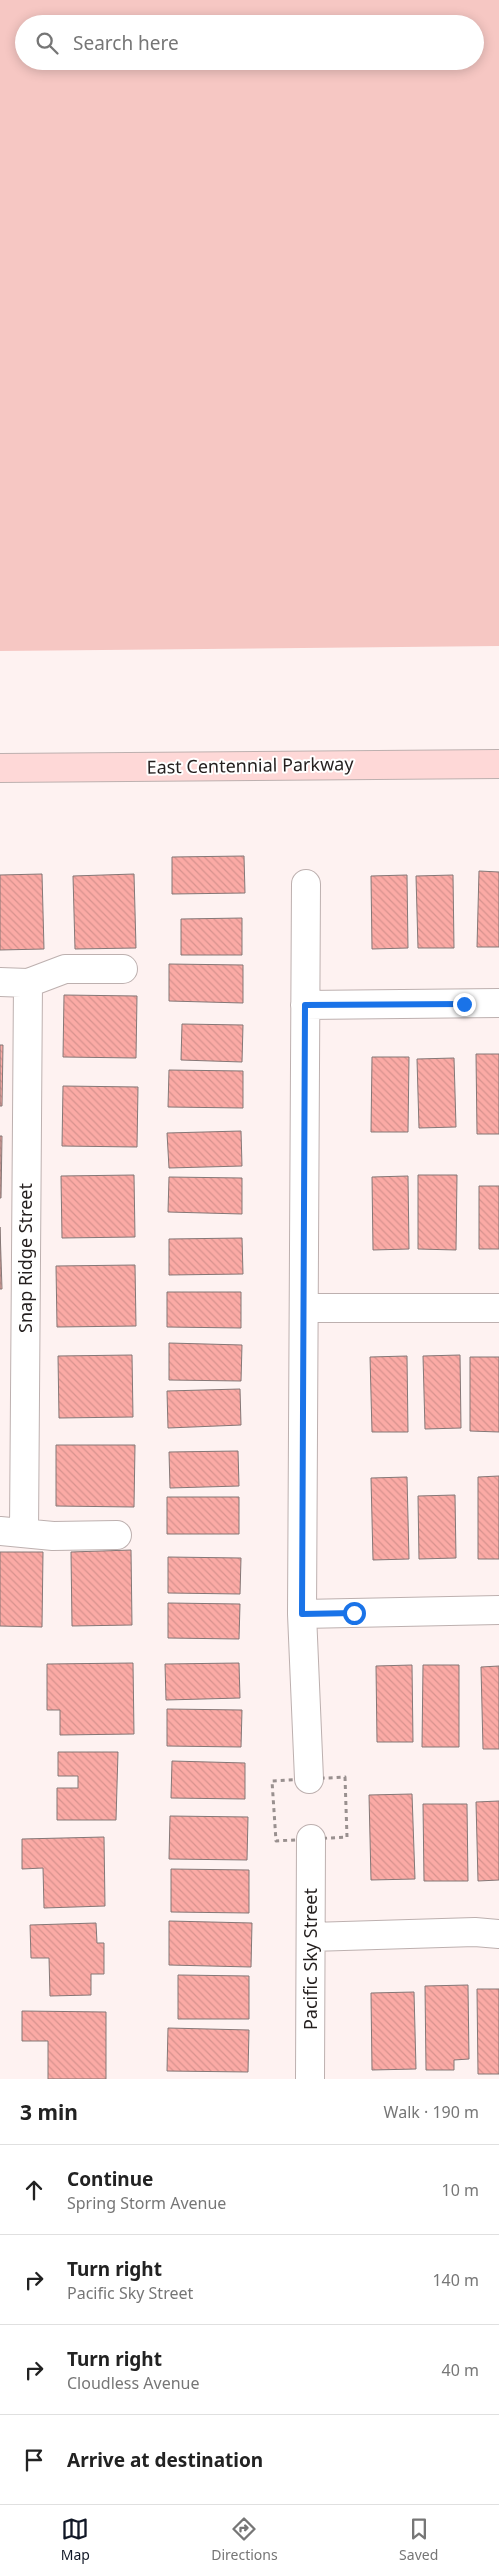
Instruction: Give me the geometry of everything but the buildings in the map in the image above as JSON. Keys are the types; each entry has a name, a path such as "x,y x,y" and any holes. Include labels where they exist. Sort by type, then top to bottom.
{"main road":[{"name":"East Centennial Parkway","path":"0,768 499,764"}],"street":[{"path":"306,884 302,1614 308,1779"},
{"path":"0,982 28,983 65,969 124,969"},
{"name":"Snap Ridge Street","path":"12,1532 28,983"},
{"path":"305,1005 499,1003"},
{"path":"304,1308 499,1308"},
{"path":"12,1532 53,1536 117,1535"},
{"path":"302,1614 499,1610"},
{"name":"Pacific Sky Street","path":"310,2079 311,1839"},
{"path":"311,1937 475,1932 499,1934"}],"shaded area":[{"path":"0,0 499,0 499,646 0,651"}],"route":[{"path":"354,1613 302,1614 305,1005 464,1004"}]}
